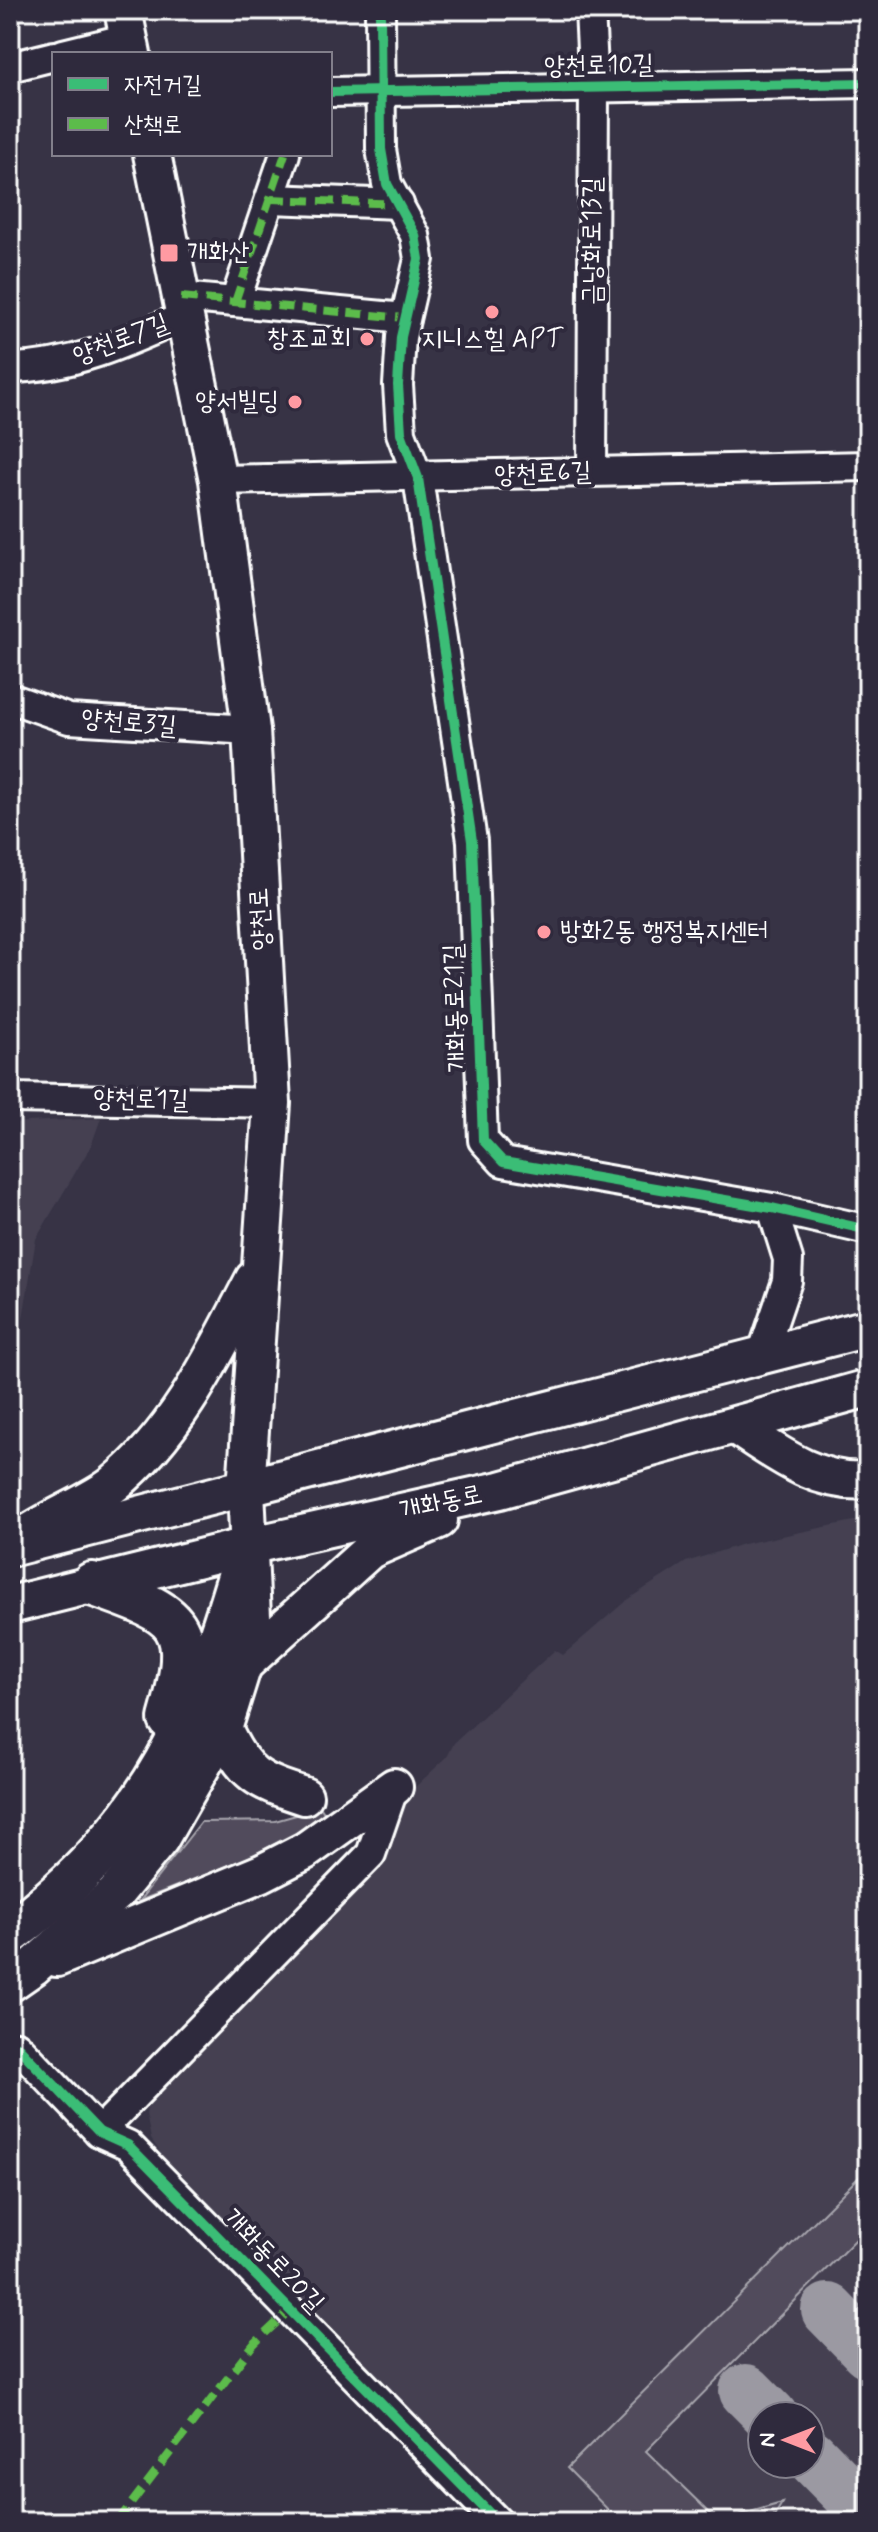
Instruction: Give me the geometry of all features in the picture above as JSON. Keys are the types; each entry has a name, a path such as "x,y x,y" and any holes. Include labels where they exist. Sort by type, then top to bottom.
{"highway":[{"path":"10,1933 86,1869 150,1792 190,1719 248,1546"},
{"path":"92,1584 157,1607 174,1623 182,1643 174,1706 150,1792"}],"main road":[{"name":"양천로","path":"22,1975 137,1870 184,1801 223,1729 243,1665 252,1617 246,1489 272,1103 251,730 218,480 152,156"},
{"path":"10,1547 61,1511 112,1486 152,1449 208,1368 261,1267"},
{"path":"10,1547 868,1328"},
{"name":"개화동로","path":"10,1605 248,1546 500,1490 737,1427 868,1388"},
{"path":"737,1427 807,1470 833,1477 868,1480"},
{"path":"243,1665 370,1550 500,1490"},
{"path":"223,1729 238,1761 254,1778 304,1796"},
{"path":"22,1975 295,1856 394,1787"}],"street":[{"name":"개화동로21길","path":"380,10 381,149 387,184 415,235 419,259 405,318 398,385 401,433 418,478 472,841 483,1140 503,1162 772,1208 868,1230"},
{"name":"금낭화로13길","path":"590,10 594,89 592,472"},
{"path":"70,52 128,34"},
{"path":"10,67 52,56"},
{"name":"양천로10길","path":"332,92 868,83"},
{"path":"235,302 284,156"},
{"path":"271,199 399,204"},
{"path":"183,306 235,302 405,318"},
{"name":"양천로7길","path":"10,368 38,368 99,354 183,306"},
{"name":"양천로6길","path":"218,480 868,466"},
{"name":"양천로3길","path":"10,698 69,719 251,730"},
{"name":"양천로1길","path":"10,1098 272,1103"},
{"path":"761,1357 787,1281 788,1259 772,1208"},
{"path":"99,2132 371,1854 394,1787"},
{"name":"개화동로20길","path":"10,2049 17,2046 99,2132 128,2145 498,2522"}],"shaded area":[{"path":"101,1118 91,1146 36,1239 10,1398 10,1123"},
{"path":"868,1518 868,2522 521,2522 174,2173 151,2139 146,2114 149,2100 397,1804 447,1757 454,1743 555,1650 563,1655 628,1599 686,1562 743,1544"},
{"path":"321,1808 327,1817 245,1859 139,1901 201,1822 275,1821"},
{"path":"868,2168 868,2227 646,2451 713,2516 725,2519 782,2503 771,2522 620,2522 567,2468"}],"taxiway":[{"path":"828,2310 868,2351"},
{"path":"746,2391 755,2400"},
{"path":"826,2471 868,2514"}],"marked path":[{"path":"235,302 284,156"},
{"path":"271,199 399,204"},
{"path":"181,297 405,318"},
{"path":"117,2522 253,2345 290,2310"}],"cycle path":[{"path":"380,10 381,149 387,184 415,235 419,259 401,337 398,385 401,433 418,478 472,841 483,1140 503,1162 772,1208 868,1230"},
{"path":"332,92 868,83"},
{"path":"10,2049 17,2046 99,2132 128,2145 498,2522"}],"place":[{"name":"개화산","path":"169,253"},
{"name":"지니스힐 APT","path":"492,312"},
{"name":"창조교회","path":"367,339"},
{"name":"양서빌딩","path":"295,402"},
{"name":"방화2동 행정복지센터","path":"544,932"}]}
